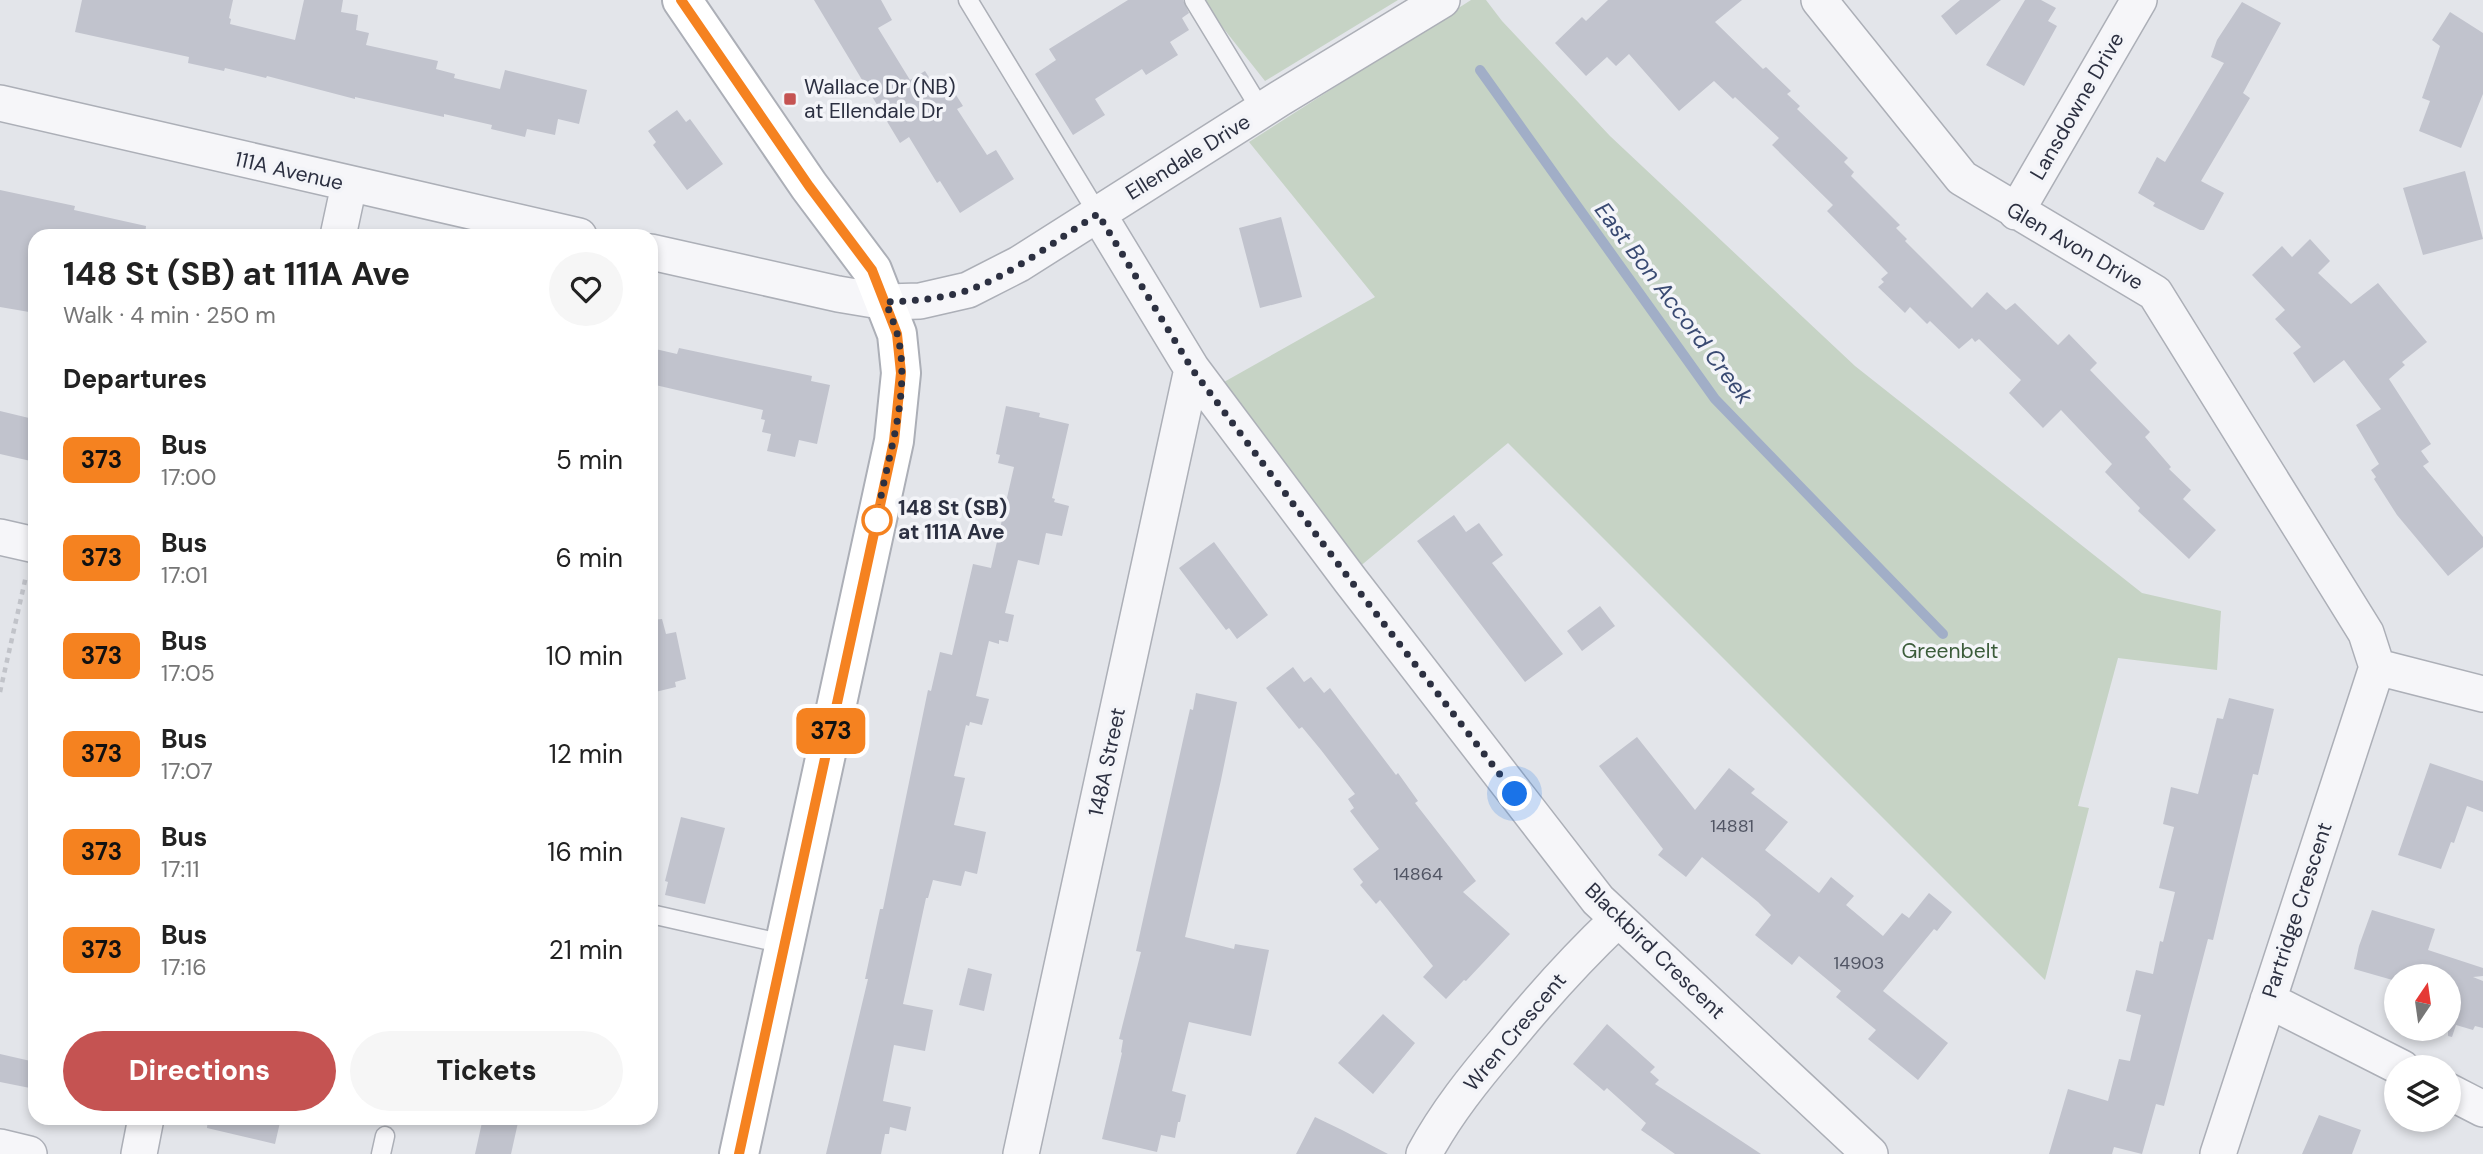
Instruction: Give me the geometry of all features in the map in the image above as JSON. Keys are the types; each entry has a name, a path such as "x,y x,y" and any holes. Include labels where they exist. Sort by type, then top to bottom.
{"street":[{"path":"681,0 809,186 872,270 897,334 901,373 894,441 738,1154"},
{"name":"Ellendale Drive","path":"886,302 920,301 968,290 1018,264 1261,110 1442,0"},
{"name":"Glen Avon Drive","path":"1819,0 1962,178 2155,293 2366,633 2377,667"},
{"name":"Lansdowne Drive","path":"2016,212 2139,0"},
{"name":"111A Avenue","path":"0,103 547,229"},
{"path":"340,229 349,185"},
{"name":"Blackbird Crescent","path":"1098,214 1192,369 1359,592 1598,900 1870,1154"},
{"path":"658,254 838,294 886,302"},
{"name":"148A Street","path":"1021,1154 1192,369"},
{"path":"0,537 28,558"},
{"path":"2377,667 2483,694"},
{"name":"Partridge Crescent","path":"2218,1154 2377,667"},
{"name":"Wren Crescent","path":"1424,1154 1444,1118 1484,1067 1560,979 1617,920"},
{"path":"2268,1000 2384,1059"},
{"path":"2461,1098 2483,1110"},
{"path":"139,1154 145,1125"},
{"path":"0,1147 29,1154"}],"lane":[{"path":"968,0 1098,214"},
{"path":"1194,0 1261,110"},
{"path":"658,916 784,944"},
{"path":"381,1154 385,1136"}],"path":[{"path":"0,692 28,573"}],"green space":[{"path":"1201,0 1398,0 1265,81"},
{"name":"Greenbelt","path":"1471,0 1486,0 1502,21 1610,136 1855,366 2142,593 2221,611 2217,670 2118,658 2078,806 2089,808 2045,980 1508,443 1358,568 1224,382 1375,297 1249,142"}],"building":[{"path":"82,0 233,0 230,24 295,40 304,0 343,0 341,12 358,15 356,30 369,33 366,45 438,61 436,69 455,74 454,78 500,89 505,70 587,90 579,124 558,119 555,135 527,129 525,137 491,129 492,125 444,114 444,117 355,99 267,76 266,78 188,63 189,57 75,32"},
{"path":"814,0 881,0 892,20 878,28 910,80 925,71 937,90 949,84 963,106 957,109 987,155 996,150 1014,179 960,213 940,181 937,183 909,137 900,143"},
{"path":"1128,0 1183,0 1189,13 1182,18 1189,30 1170,42 1178,55 1146,75 1142,69 1095,99 1105,115 1073,135 1035,74 1056,60 1049,49"},
{"path":"1608,0 1742,0 1715,22 1763,69 1766,67 1791,91 1787,94 1800,106 1797,109 1848,158 1844,162 1854,172 1851,176 1900,225 1896,228 1907,239 1905,241 1972,308 1987,292 2006,310 2015,303 2058,345 2069,334 2097,363 2090,370 2150,432 2145,437 2171,467 2169,469 2191,490 2183,499 2216,530 2189,559 2138,511 2140,508 2105,472 2112,464 2061,410 2043,428 2009,393 2021,380 1979,339 1975,342 1972,338 1959,349 1930,321 1927,324 1910,307 1905,313 1878,287 1884,282 1881,279 1888,273 1827,211 1833,205 1772,145 1779,138 1714,81 1679,111 1629,54 1616,66 1607,57 1586,76 1555,43 1582,17 1586,21"},
{"path":"1960,0 2001,0 1956,35 1941,16"},
{"path":"2025,0 2041,0 2056,8 2048,21 2057,26 2024,86 1986,65"},
{"path":"2242,2 2281,23 2243,93 2250,98 2201,181 2224,193 2204,230 2200,230 2153,206 2155,203 2138,193 2157,157 2165,162 2224,63 2211,57 2217,40"},
{"path":"2450,12 2483,33 2483,94 2461,148 2419,131 2430,101 2422,98 2440,46 2432,40"},
{"path":"677,110 686,122 690,119 723,164 687,190 653,145 656,142 648,131"},
{"path":"2465,171 2483,239 2423,255 2403,188"},
{"path":"0,190 75,206 74,210 146,226 146,229 28,229 28,312 0,307"},
{"path":"1281,217 1302,297 1260,308 1239,228"},
{"path":"2310,239 2330,261 2318,273 2351,304 2378,283 2427,342 2402,362 2405,365 2389,379 2431,444 2421,451 2429,462 2423,466 2483,537 2483,547 2448,576 2397,515 2374,479 2376,477 2371,470 2379,464 2356,425 2381,409 2344,360 2314,383 2293,353 2301,347 2275,319 2285,310 2252,275 2282,246 2292,257"},
{"path":"679,348 812,376 811,381 830,385 817,444 799,440 795,457 767,451 771,434 762,432 765,420 761,419 763,410 658,386 658,350 677,354"},
{"path":"1006,406 1040,413 1039,417 1069,424 1052,498 1055,499 1054,502 1069,506 1062,536 1046,533 1039,565 1018,560 1005,613 1014,615 1008,642 999,640 999,644 989,641 976,696 989,699 982,725 970,722 969,726 966,725 954,776 965,778 954,825 986,832 977,874 965,871 961,886 933,880 926,898 903,1004 933,1010 925,1051 894,1045 883,1101 911,1107 906,1131 890,1127 889,1134 885,1134 881,1154 826,1154 868,979 865,979 880,909 883,909 928,690 931,691 940,652 952,655 973,564 991,568 1014,467 998,463 1000,455 996,454"},
{"path":"0,411 28,418 28,460 0,454"},
{"path":"1454,515 1466,532 1479,523 1503,555 1492,563 1563,654 1525,682 1417,541"},
{"path":"1214,542 1268,615 1237,639 1229,628 1226,630 1179,568"},
{"path":"1600,606 1615,626 1582,651 1567,631"},
{"path":"658,619 662,619 666,634 676,632 686,679 675,682 676,687 658,691"},
{"path":"1293,667 1304,682 1311,677 1324,693 1330,688 1396,775 1398,773 1418,801 1415,803 1476,881 1463,892 1510,934 1446,999 1423,977 1433,966 1380,900 1376,904 1360,885 1363,882 1353,869 1379,849 1350,811 1354,808 1348,799 1355,794 1302,727 1299,729 1266,688"},
{"path":"1196,693 1237,702 1185,937 1234,949 1235,944 1269,950 1251,1036 1189,1022 1172,1091 1186,1095 1180,1122 1175,1138 1161,1135 1157,1152 1102,1139 1122,1053 1123,1040 1119,1039 1141,952 1136,951 1190,709 1193,710"},
{"path":"2229,698 2274,709 2258,775 2253,774 2213,940 2208,939 2164,1106 2156,1104 2142,1154 2114,1147 2112,1154 2049,1154 2068,1089 2108,1101 2119,1059 2130,1061 2141,1015 2126,1011 2136,970 2153,974 2175,892 2159,888 2174,827 2163,824 2171,787 2198,794 2217,718 2223,719"},
{"path":"1637,737 1695,810 1729,768 1755,789 1751,793 1788,822 1765,850 1819,893 1831,877 1854,896 1846,905 1883,936 1902,913 1909,918 1929,893 1952,912 1937,931 1934,929 1883,991 1948,1043 1918,1080 1868,1039 1876,1030 1836,997 1841,991 1799,956 1792,965 1755,935 1771,915 1758,902 1702,857 1686,877 1658,855 1663,849 1599,766"},
{"path":"2430,763 2483,781 2483,812 2467,806 2441,869 2398,855"},
{"path":"681,817 725,828 705,904 665,895 668,882 665,881"},
{"path":"2372,910 2435,929 2428,950 2483,968 2483,976 2473,977 2483,981 2483,1028 2475,1026 2473,1030 2461,1026 2461,964 2384,964 2384,978 2354,969"},
{"path":"968,968 992,974 984,1011 959,1005"},
{"path":"1383,1014 1415,1043 1373,1094 1338,1063"},
{"path":"1607,1024 1655,1067 1650,1072 1659,1080 1655,1084 1761,1154 1675,1154 1641,1130 1646,1123 1607,1088 1604,1091 1573,1064"},
{"path":"0,1054 28,1060 28,1088 0,1082"},
{"path":"2319,1115 2361,1130 2352,1154 2302,1154"},
{"path":"1315,1117 1342,1130 1388,1154 1296,1154"},
{"path":"207,1125 279,1125 275,1144 207,1128"},
{"path":"481,1125 517,1125 511,1154 475,1154"}],"waterway":[{"name":"East Bon Accord Creek","path":"1480,70 1715,399 1943,634"}],"bus line":[{"name":"373","path":"681,0 809,186 872,270 897,334 901,373 894,441 739,1154"}],"place":[{"name":"Wallace Dr (NB) at Ellendale Dr","path":"790,99"},
{"name":"148 St (SB) at 111A Ave","path":"877,520"}],"route":[{"path":"877,520 894,441 901,373 897,334 886,302 920,301 968,290 1018,264 1098,214 1192,369 1515,794"}]}
